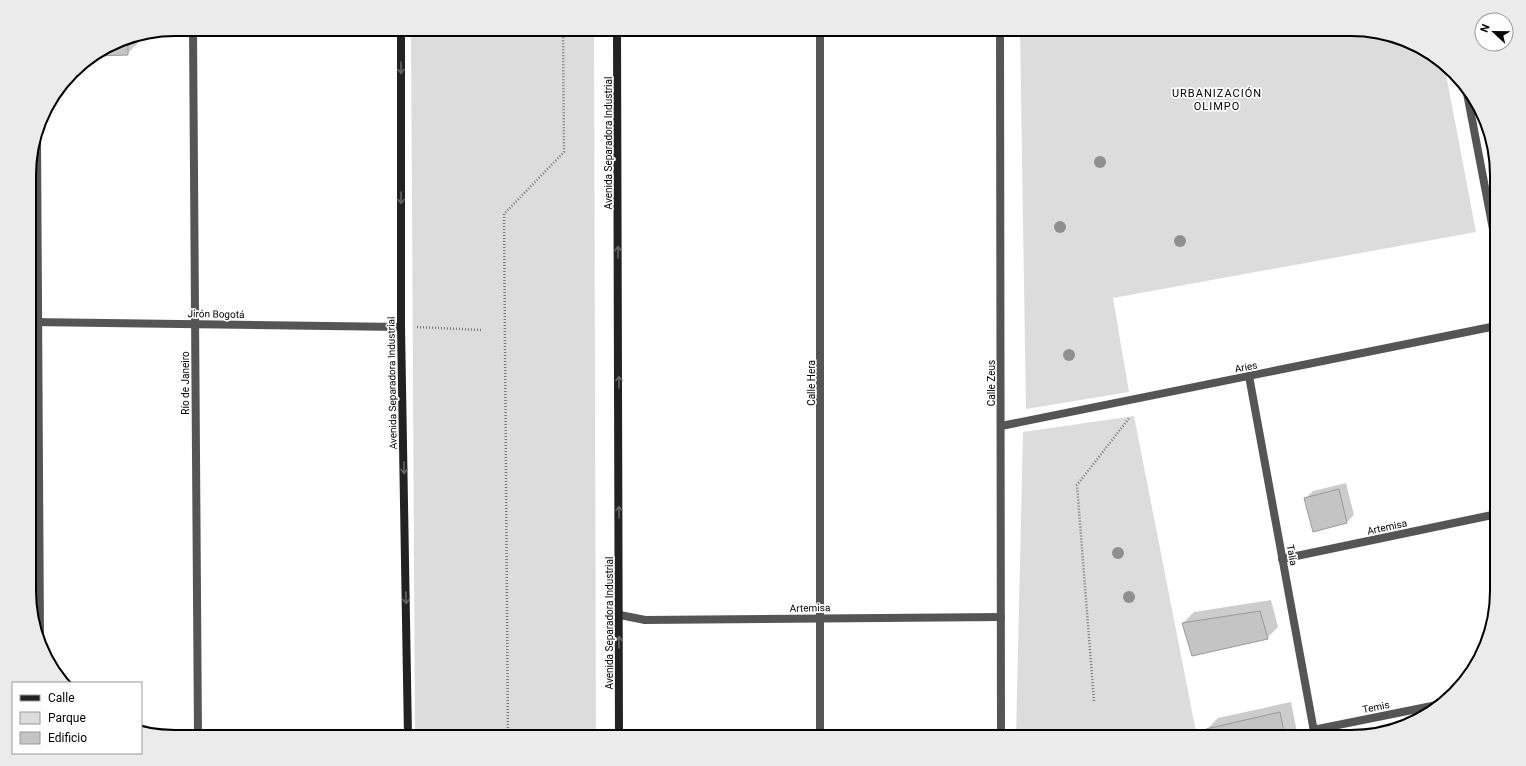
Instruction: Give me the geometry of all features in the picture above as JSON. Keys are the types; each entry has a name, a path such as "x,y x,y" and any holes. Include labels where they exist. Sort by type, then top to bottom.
{"main road":[{"name":"Avenida Separadora Industrial","path":"401,36 401,327 408,730"},
{"name":"Avenida Separadora Industrial","path":"617,36 620,615 618,730"}],"street":[{"name":"Río de Janeiro","path":"194,36 198,730"},
{"name":"Calle Hera","path":"820,36 820,730"},
{"name":"Calle Zeus","path":"1000,36 1001,730"},
{"path":"1468,100 1490,214"},
{"path":"36,199 37,162"},
{"name":"Jirón Bogotá","path":"36,322 401,327"},
{"name":"Aries","path":"1001,426 1490,327"},
{"name":"Talia","path":"1249,376 1313,730"},
{"path":"36,426 40,621"},
{"name":"Artemisa","path":"1282,559 1490,515"},
{"name":"Artemisa","path":"620,615 645,620 1001,616"},
{"name":"Temis","path":"1327,730 1428,707"}],"path":[{"path":"508,730 504,214 564,152 563,36"},
{"path":"401,327 482,330"},
{"path":"1094,701 1077,485 1146,397"}],"green space":[{"path":"411,36 594,36 596,730 415,730"},
{"path":"1020,36 1360,36 1396,43 1413,50 1446,73 1476,232 1113,298 1129,392 1026,409"},
{"path":"1134,416 1196,730 1016,730 1023,432"}],"building":[{"path":"128,44 128,55 104,56"},
{"path":"1339,489 1347,523 1313,532 1304,498"},
{"path":"1260,611 1268,639 1192,656 1182,623"},
{"path":"1280,712 1284,730 1206,730"}],"district":[{"name":"URBANIZACIÓN OLIMPO","path":"1217,99"}]}
